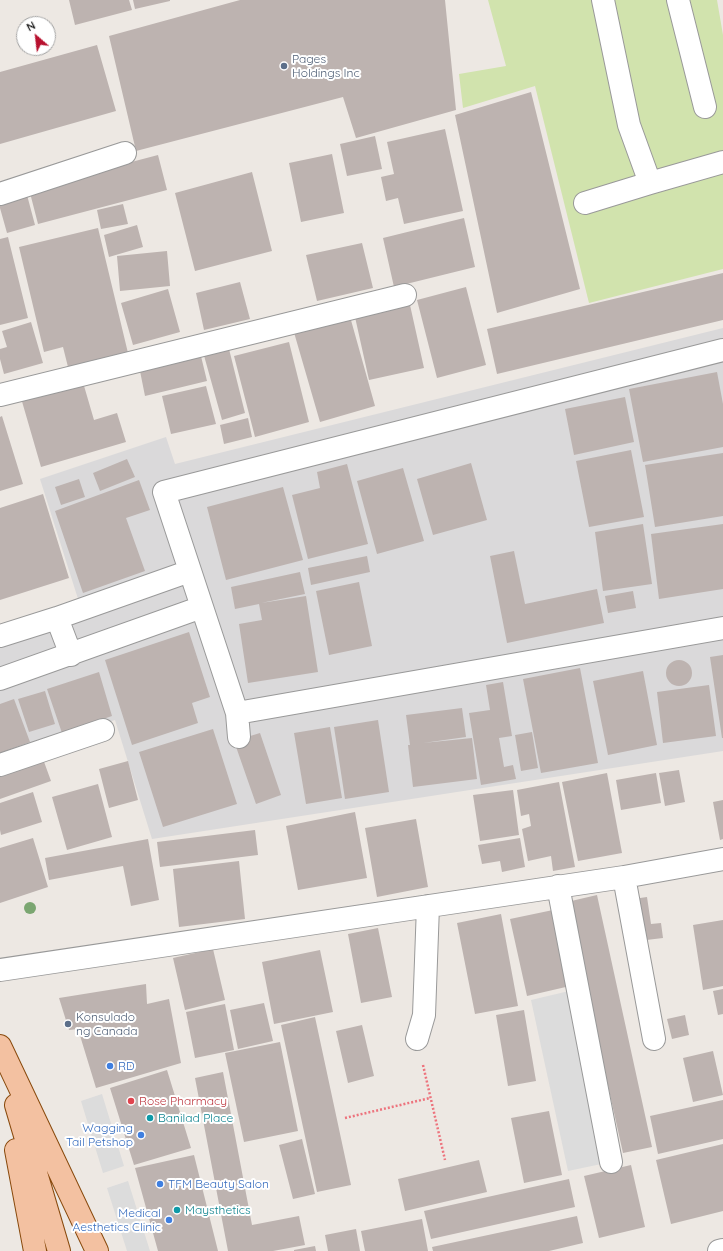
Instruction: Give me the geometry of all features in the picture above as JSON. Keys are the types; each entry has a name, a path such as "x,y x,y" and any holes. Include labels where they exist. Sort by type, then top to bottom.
{"main road":[{"path":"0,1046 97,1251"},
{"path":"0,1052 59,1251"},
{"path":"0,1062 35,1251"}],"street":[{"path":"603,0 629,125 650,183"},
{"path":"678,0 705,107"},
{"path":"0,194 124,153"},
{"path":"585,203 723,162"},
{"path":"0,395 405,295"},
{"path":"239,737 237,713 164,492 723,350"},
{"path":"0,636 57,618 190,571"},
{"path":"0,679 71,655 202,607"},
{"path":"57,618 71,655"},
{"path":"237,713 723,628"},
{"path":"0,765 103,730"},
{"path":"0,970 624,877 723,859"},
{"path":"624,877 654,1040"},
{"path":"558,886 611,1162"},
{"path":"417,1039 424,1015 428,906"},
{"path":"719,1251 723,1250"}],"path":[{"path":"417,1039 445,1160"},
{"path":"345,1118 430,1098"}],"shaded area":[{"path":"723,328 723,751 152,839 115,720 0,758 0,629 79,602 40,479 166,437 175,464"},
{"path":"569,991 606,1163 568,1171 531,1000"},
{"path":"102,1094 124,1166 103,1173 81,1101"},
{"path":"128,1181 150,1251 127,1251 107,1188"}],"green space":[{"path":"488,0 717,0 723,35 723,269 589,303 535,86 463,108 459,74 506,66"}],"building":[{"path":"69,0 129,0 132,10 75,25"},
{"path":"133,0 170,0 170,1 135,9"},
{"name":"Pages Holdings Inc","path":"240,0 445,0 456,110 356,138 343,97 136,151 109,36"},
{"path":"97,45 116,111 0,144 0,72"},
{"path":"531,92 580,289 497,313 455,115"},
{"path":"445,129 463,211 404,224 398,198 386,201 381,177 394,174 387,142"},
{"path":"375,136 382,169 347,176 340,144"},
{"path":"332,154 344,213 301,222 289,163"},
{"path":"158,155 167,190 38,224 29,189"},
{"path":"252,172 272,251 195,271 175,193"},
{"path":"27,195 35,225 7,233 0,203"},
{"path":"123,204 128,224 101,229 97,210"},
{"path":"464,218 475,267 394,287 383,238"},
{"path":"137,225 143,247 109,257 104,235"},
{"path":"98,228 128,353 68,367 63,347 44,352 19,247"},
{"path":"8,237 28,318 0,325 0,239"},
{"path":"362,243 373,288 317,301 306,255"},
{"path":"167,251 170,286 120,291 117,256"},
{"path":"723,273 723,320 497,374 487,329"},
{"path":"240,282 250,319 204,330 196,293"},
{"path":"466,287 486,365 437,378 417,300"},
{"path":"168,289 180,332 133,345 121,303"},
{"path":"410,305 424,368 369,380 355,317"},
{"path":"349,313 375,406 320,422 293,329"},
{"path":"31,322 43,363 4,374 0,359 0,349 7,347 2,331"},
{"path":"289,342 309,422 255,437 234,356"},
{"path":"228,345 245,413 222,420 203,352"},
{"path":"200,352 207,381 145,396 139,366"},
{"path":"717,372 723,404 723,447 643,462 629,389"},
{"path":"82,379 94,420 117,413 126,442 41,467 21,398"},
{"path":"206,386 216,424 171,434 162,396"},
{"path":"625,397 634,442 574,455 565,409"},
{"path":"2,416 23,484 0,491 0,417"},
{"path":"248,418 252,437 224,444 220,425"},
{"path":"631,450 644,517 589,527 576,461"},
{"path":"723,453 723,516 655,527 645,465"},
{"path":"127,459 135,477 100,491 93,473"},
{"path":"471,463 487,520 433,535 417,479"},
{"path":"347,464 368,544 308,559 292,495 320,488 317,472"},
{"path":"403,468 424,541 377,554 357,481"},
{"path":"79,479 85,497 61,505 55,487"},
{"path":"139,480 150,510 126,518 145,571 83,593 55,511"},
{"path":"283,487 303,560 226,580 207,507"},
{"path":"43,494 69,578 0,600 0,508"},
{"path":"643,524 652,584 603,591 595,532"},
{"path":"723,524 723,589 659,599 651,534"},
{"path":"514,551 525,604 597,589 604,623 507,643 490,556"},
{"path":"367,556 370,572 311,585 308,568"},
{"path":"300,572 305,594 261,603 306,596 318,672 248,683 239,624 262,620 259,604 235,609 231,587"},
{"path":"359,582 372,646 329,655 316,591"},
{"path":"633,591 636,608 608,613 605,596"},
{"path":"189,632 210,697 192,703 198,723 132,745 105,660"},
{"path":"723,655 723,738 722,738 710,657"},
{"path":"679,660 688,664 692,673 688,682 679,686 670,682 666,673 670,664"},
{"path":"580,668 598,763 541,773 523,679"},
{"path":"643,671 657,745 608,755 593,681"},
{"path":"99,672 112,716 62,733 47,689"},
{"path":"503,682 512,736 499,738 504,767 513,765 516,779 481,785 469,713 490,710 486,685"},
{"path":"709,685 716,736 663,743 657,692"},
{"path":"45,691 55,724 29,732 18,699"},
{"path":"14,699 30,742 0,753 0,704"},
{"path":"462,708 466,737 423,743 472,738 477,779 413,787 406,715"},
{"path":"378,720 389,792 345,799 334,727"},
{"path":"330,727 342,798 306,804 294,733"},
{"path":"213,729 237,804 163,827 139,752"},
{"path":"532,732 538,768 521,771 515,735"},
{"path":"260,733 281,795 256,804 234,741"},
{"path":"43,759 51,781 0,799 0,775"},
{"path":"128,761 138,800 109,808 99,769"},
{"path":"679,770 685,802 665,806 659,773"},
{"path":"607,773 622,853 578,861 562,782"},
{"path":"656,773 661,803 621,810 616,780"},
{"path":"559,782 575,867 553,871 551,856 528,861 522,829 531,826 529,814 521,816 517,790"},
{"path":"98,784 112,837 67,850 52,797"},
{"path":"513,790 519,835 480,841 473,795"},
{"path":"33,792 42,822 1,835 0,803"},
{"path":"723,800 723,839 720,840 713,802"},
{"path":"355,812 367,878 298,890 286,826"},
{"path":"416,819 428,887 377,897 365,828"},
{"path":"255,830 258,855 160,867 157,842"},
{"path":"33,838 48,887 0,903 0,848"},
{"path":"520,838 525,867 502,872 500,861 482,864 478,845"},
{"path":"148,839 159,900 131,906 123,866 49,880 45,858"},
{"path":"239,861 245,919 179,927 173,869"},
{"path":"597,895 652,1147 623,1153 567,902"},
{"path":"647,897 651,924 661,923 663,938 638,941 633,899"},
{"path":"553,910 570,986 527,996 510,919"},
{"path":"501,914 518,1006 475,1014 457,923"},
{"path":"723,920 723,986 703,990 693,925"},
{"path":"378,928 392,997 361,1003 348,934"},
{"path":"213,949 225,1000 185,1010 173,958"},
{"path":"320,950 333,1012 274,1024 262,962"},
{"path":"146,984 147,1004 169,999 181,1063 96,1088 78,1029 69,1030 59,998"},
{"path":"723,989 723,1014 718,1015 713,991"},
{"path":"264,1003 273,1041 238,1049 230,1010"},
{"path":"225,1004 234,1050 195,1058 186,1012"},
{"path":"524,1010 536,1081 508,1086 496,1015"},
{"path":"685,1015 689,1035 672,1039 667,1019"},
{"path":"315,1017 351,1185 317,1192 281,1025"},
{"path":"362,1025 374,1076 348,1083 336,1031"},
{"path":"280,1042 298,1131 244,1142 225,1053"},
{"path":"713,1051 723,1095 693,1102 683,1058"},
{"name":"Banilad Place","path":"167,1070 191,1148 134,1165 110,1088"},
{"path":"223,1072 252,1225 299,1216 305,1245 273,1251 228,1251 195,1078"},
{"path":"723,1100 723,1139 658,1154 650,1116"},
{"path":"549,1111 562,1175 524,1183 511,1118"},
{"path":"302,1139 315,1194 293,1199 279,1145"},
{"path":"723,1144 723,1211 671,1224 656,1160"},
{"name":"Maysthetics","path":"194,1155 218,1251 158,1251 135,1168"},
{"path":"479,1160 487,1192 405,1211 398,1179"},
{"path":"631,1165 645,1227 599,1238 584,1176"},
{"path":"569,1179 575,1207 431,1239 424,1211"},
{"path":"577,1216 583,1243 549,1251 433,1251 432,1247"},
{"path":"422,1219 428,1251 365,1251 361,1231"},
{"path":"356,1229 360,1251 328,1251 325,1235"},
{"path":"315,1246 316,1251 294,1251 294,1250"}],"place":[{"name":"Pages Holdings Inc","path":"284,66"},
{"name":"Konsulado ng Canada","path":"68,1024"},
{"name":"RD","path":"110,1066"},
{"name":"Rose Pharmacy","path":"131,1101"},
{"name":"Banilad Place","path":"150,1118"},
{"name":"Wagging Tail Petshop","path":"141,1135"},
{"name":"TFM Beauty Salon","path":"160,1184"},
{"name":"Maysthetics","path":"177,1210"},
{"name":"Medical Aesthetics Clinic","path":"169,1220"}]}
